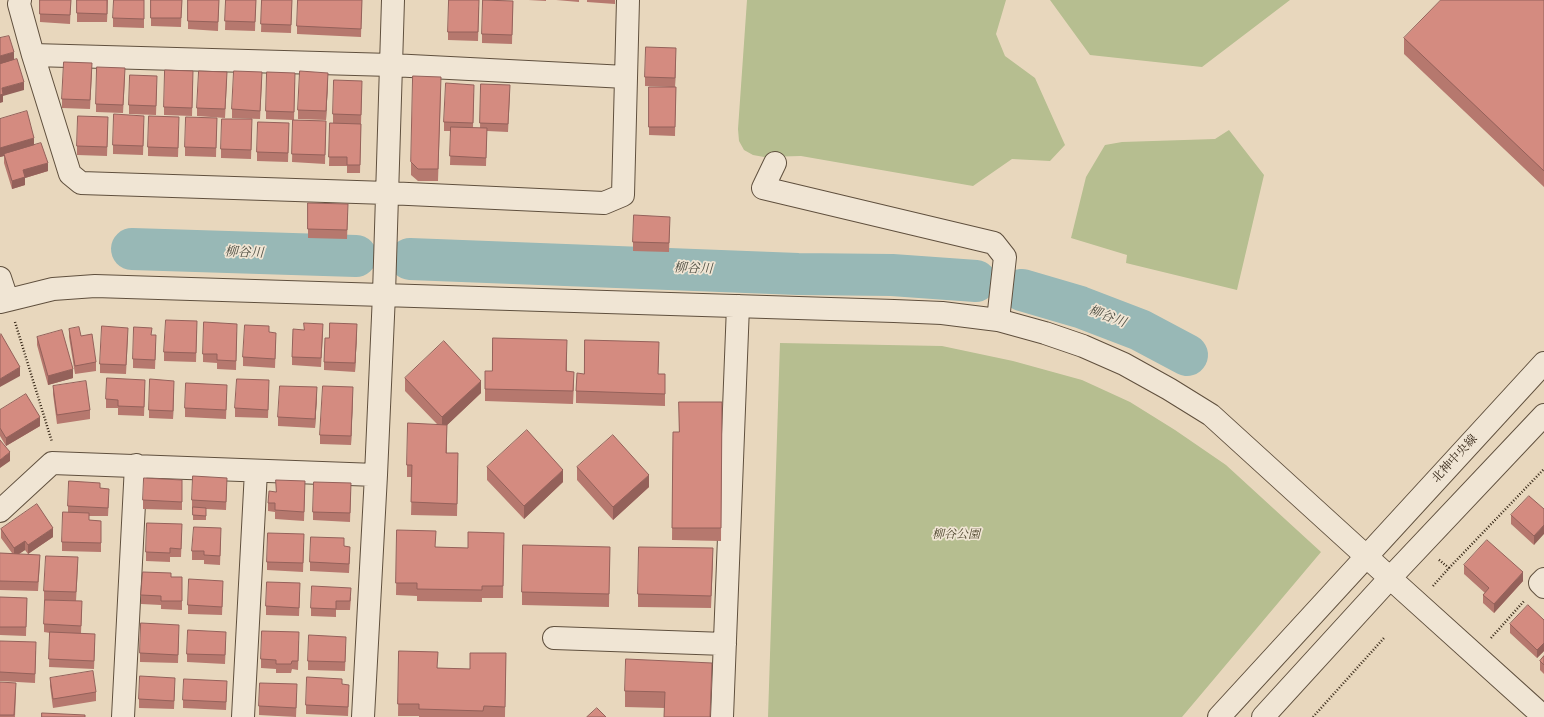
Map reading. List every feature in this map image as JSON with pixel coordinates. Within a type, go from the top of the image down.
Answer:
[{"type":"street","points":[[20,0],[19,4],[33,55],[70,174],[81,183],[387,193],[604,203],[623,195],[628,0]]},
{"type":"street","points":[[363,717],[384,294],[393,0]]},
{"type":"street","points":[[33,55],[391,65],[626,77]]},
{"type":"street","points":[[776,163],[763,188],[994,243],[1005,257],[998,320]]},
{"type":"street","points":[[0,278],[4,300],[53,289],[95,286],[384,294],[942,313],[998,320],[1083,346],[1124,364],[1211,415],[1544,716]]},
{"type":"street","points":[[722,717],[738,306]]},
{"type":"street","name":"北神中央線","points":[[1219,717],[1544,362]]},
{"type":"street","points":[[1263,717],[1390,578],[1544,415]]},
{"type":"street","points":[[0,512],[52,463],[376,475]]},
{"type":"street","points":[[123,717],[136,465]]},
{"type":"street","points":[[243,717],[256,471]]},
{"type":"street","points":[[554,638],[725,644]]},
{"type":"path","points":[[4,300],[59,463]]},
{"type":"path","points":[[1430,590],[1449,568],[1544,469]]},
{"type":"path","points":[[1435,556],[1449,568]]},
{"type":"path","points":[[1486,643],[1543,583]]},
{"type":"path","points":[[1313,717],[1384,638]]},
{"type":"green space","points":[[747,0],[1006,0],[996,34],[1005,56],[1035,78],[1065,145],[1050,161],[1012,159],[973,186],[801,156],[764,157],[753,155],[744,150],[739,141],[738,129]]},
{"type":"green space","points":[[1050,0],[1290,0],[1202,67],[1090,55]]},
{"type":"green space","points":[[1229,130],[1264,175],[1237,290],[1126,263],[1127,255],[1071,238],[1086,177],[1105,145],[1122,142],[1215,139]]},
{"type":"green space","name":"柳谷公園","points":[[780,343],[942,346],[1013,361],[1082,380],[1130,402],[1175,430],[1226,465],[1321,552],[1182,717],[768,717]]},
{"type":"building","points":[[40,0],[71,0],[70,15],[40,14]]},
{"type":"building","points":[[77,0],[107,0],[107,14],[77,13]]},
{"type":"building","points":[[114,0],[144,0],[144,19],[113,18]]},
{"type":"building","points":[[151,0],[182,0],[181,18],[151,18]]},
{"type":"building","points":[[188,0],[219,0],[218,22],[188,21]]},
{"type":"building","points":[[226,0],[256,0],[255,22],[225,21]]},
{"type":"building","points":[[262,0],[292,0],[291,25],[261,24]]},
{"type":"building","points":[[298,0],[362,0],[361,29],[297,26]]},
{"type":"building","points":[[449,0],[479,0],[478,32],[448,32]]},
{"type":"building","points":[[483,0],[513,1],[512,35],[482,34]]},
{"type":"building","points":[[1441,0],[1544,0],[1544,171],[1404,38]]},
{"type":"building","points":[[9,36],[14,52],[0,56],[0,38]]},
{"type":"building","points":[[646,47],[676,48],[675,78],[645,77]]},
{"type":"building","points":[[17,59],[24,82],[2,88],[3,94],[0,95],[0,64]]},
{"type":"building","points":[[64,62],[92,63],[90,100],[62,99]]},
{"type":"building","points":[[97,67],[125,68],[123,105],[96,104]]},
{"type":"building","points":[[165,70],[193,71],[192,108],[164,107]]},
{"type":"building","points":[[199,71],[227,72],[225,109],[197,108]]},
{"type":"building","points":[[234,71],[262,72],[260,111],[232,109]]},
{"type":"building","points":[[300,71],[328,73],[326,111],[298,110]]},
{"type":"building","points":[[267,72],[295,73],[294,112],[266,111]]},
{"type":"building","points":[[130,75],[157,76],[156,106],[129,105]]},
{"type":"building","points":[[413,76],[441,77],[438,169],[418,169],[411,162]]},
{"type":"building","points":[[334,80],[362,81],[361,115],[333,114]]},
{"type":"building","points":[[446,83],[474,85],[473,123],[444,122]]},
{"type":"building","points":[[481,84],[510,85],[508,124],[480,123]]},
{"type":"building","points":[[649,87],[676,87],[675,127],[649,127]]},
{"type":"building","points":[[27,111],[34,138],[0,148],[0,119]]},
{"type":"building","points":[[114,114],[144,116],[143,146],[113,145]]},
{"type":"building","points":[[78,116],[108,117],[107,147],[77,146]]},
{"type":"building","points":[[149,116],[179,117],[178,148],[148,147]]},
{"type":"building","points":[[186,117],[217,118],[216,148],[185,147]]},
{"type":"building","points":[[222,119],[252,119],[251,150],[221,149]]},
{"type":"building","points":[[293,120],[326,121],[325,155],[292,154]]},
{"type":"building","points":[[258,122],[289,123],[288,153],[257,152]]},
{"type":"building","points":[[330,123],[361,124],[360,165],[347,165],[347,157],[329,157]]},
{"type":"building","points":[[451,127],[487,128],[486,158],[450,156]]},
{"type":"building","points":[[41,143],[48,163],[23,170],[25,177],[12,181],[4,154]]},
{"type":"building","points":[[308,203],[348,204],[347,230],[308,229]]},
{"type":"building","points":[[634,215],[670,217],[669,243],[633,242]]},
{"type":"building","points":[[166,320],[197,321],[196,353],[164,352]]},
{"type":"building","points":[[204,322],[237,324],[236,361],[217,360],[217,354],[203,354]]},
{"type":"building","points":[[304,323],[323,324],[321,358],[292,357],[293,329],[304,330]]},
{"type":"building","points":[[330,323],[357,324],[355,363],[324,362],[325,338],[329,338]]},
{"type":"building","points":[[245,325],[269,326],[269,332],[276,333],[275,359],[243,357]]},
{"type":"building","points":[[102,326],[128,328],[126,365],[100,364]]},
{"type":"building","points":[[79,327],[81,336],[92,334],[96,362],[75,366],[69,329]]},
{"type":"building","points":[[134,327],[152,328],[151,335],[156,335],[155,360],[133,359]]},
{"type":"building","points":[[62,330],[73,369],[48,376],[37,337]]},
{"type":"building","points":[[1,334],[20,367],[0,379],[0,335]]},
{"type":"building","points":[[493,338],[567,340],[566,371],[574,372],[573,391],[485,389],[485,371],[492,371]]},
{"type":"building","points":[[585,340],[659,342],[658,374],[665,374],[665,394],[576,391],[577,373],[584,374]]},
{"type":"building","points":[[444,341],[481,381],[442,417],[405,378]]},
{"type":"building","points":[[107,378],[145,380],[144,407],[118,406],[118,400],[106,399]]},
{"type":"building","points":[[150,379],[174,381],[173,411],[149,410]]},
{"type":"building","points":[[237,379],[269,380],[268,410],[235,408]]},
{"type":"building","points":[[86,381],[90,410],[57,415],[53,386]]},
{"type":"building","points":[[186,383],[227,385],[226,410],[185,408]]},
{"type":"building","points":[[280,386],[317,387],[315,419],[278,417]]},
{"type":"building","points":[[323,386],[353,387],[351,436],[320,435]]},
{"type":"building","points":[[26,394],[40,417],[6,438],[0,428],[0,410]]},
{"type":"building","points":[[679,402],[722,402],[721,528],[672,528],[673,432],[679,432]]},
{"type":"building","points":[[408,423],[447,425],[446,453],[458,453],[457,504],[411,502],[412,465],[407,465]]},
{"type":"building","points":[[527,430],[563,470],[524,506],[487,467]]},
{"type":"building","points":[[613,435],[649,475],[613,507],[577,467]]},
{"type":"building","points":[[0,440],[10,452],[0,460]]},
{"type":"building","points":[[193,476],[227,478],[226,502],[192,500]]},
{"type":"building","points":[[144,478],[182,480],[182,502],[143,500]]},
{"type":"building","points":[[276,480],[305,481],[304,512],[275,510],[275,503],[268,503],[269,491],[276,492]]},
{"type":"building","points":[[69,481],[100,483],[100,488],[109,489],[108,508],[68,506]]},
{"type":"building","points":[[314,482],[351,483],[350,513],[313,512]]},
{"type":"building","points":[[1529,496],[1544,509],[1544,525],[1534,536],[1511,515]]},
{"type":"building","points":[[37,504],[53,528],[28,545],[25,541],[14,548],[1,529]]},
{"type":"building","points":[[193,507],[206,508],[206,516],[193,515]]},
{"type":"building","points":[[63,512],[89,513],[89,520],[101,521],[101,543],[62,542]]},
{"type":"building","points":[[147,523],[182,524],[181,549],[170,548],[170,553],[146,552]]},
{"type":"building","points":[[194,527],[221,528],[220,556],[204,555],[204,551],[192,551]]},
{"type":"building","points":[[397,530],[436,531],[435,547],[468,548],[468,532],[504,533],[503,586],[482,586],[482,590],[417,589],[417,583],[396,583]]},
{"type":"building","points":[[268,533],[304,534],[303,563],[267,562]]},
{"type":"building","points":[[311,537],[344,538],[344,546],[350,547],[349,564],[310,562]]},
{"type":"building","points":[[1487,540],[1523,572],[1494,604],[1483,595],[1489,588],[1464,565]]},
{"type":"building","points":[[523,545],[610,547],[609,594],[522,592]]},
{"type":"building","points":[[639,547],[713,548],[711,596],[638,594]]},
{"type":"building","points":[[0,553],[40,555],[38,582],[0,581]]},
{"type":"building","points":[[46,556],[78,557],[76,592],[44,591]]},
{"type":"building","points":[[143,572],[171,573],[171,577],[182,577],[182,601],[161,601],[161,596],[141,595]]},
{"type":"building","points":[[189,579],[223,581],[222,607],[188,605]]},
{"type":"building","points":[[267,582],[300,583],[299,608],[266,606]]},
{"type":"building","points":[[312,586],[351,588],[350,601],[336,601],[336,609],[311,608]]},
{"type":"building","points":[[0,597],[27,598],[26,627],[0,627]]},
{"type":"building","points":[[45,600],[82,601],[81,626],[44,624]]},
{"type":"building","points":[[1528,605],[1544,620],[1544,643],[1537,650],[1510,624]]},
{"type":"building","points":[[141,623],[179,625],[178,655],[140,653]]},
{"type":"building","points":[[188,630],[226,632],[225,655],[187,654]]},
{"type":"building","points":[[262,631],[299,632],[298,661],[292,661],[291,664],[276,664],[276,660],[261,659]]},
{"type":"building","points":[[50,632],[95,634],[94,661],[49,659]]},
{"type":"building","points":[[309,635],[346,637],[345,662],[308,661]]},
{"type":"building","points":[[0,641],[36,642],[35,674],[0,672]]},
{"type":"building","points":[[399,651],[438,652],[437,668],[470,669],[470,653],[506,653],[505,707],[484,706],[483,711],[419,709],[419,704],[398,704]]},
{"type":"building","points":[[1544,656],[1544,665],[1540,661]]},
{"type":"building","points":[[626,659],[712,663],[710,717],[664,717],[665,692],[625,691]]},
{"type":"building","points":[[93,671],[96,692],[53,699],[50,678]]},
{"type":"building","points":[[140,676],[175,678],[174,701],[139,699]]},
{"type":"building","points":[[307,677],[342,679],[342,684],[349,685],[348,707],[306,705]]},
{"type":"building","points":[[184,679],[227,681],[226,702],[183,700]]},
{"type":"building","points":[[0,682],[16,683],[14,715],[0,715]]},
{"type":"building","points":[[260,683],[297,684],[296,708],[259,706]]},
{"type":"building","points":[[597,708],[606,717],[587,717]]},
{"type":"building","points":[[42,713],[85,715],[85,717],[42,717]]},
{"type":"waterway","name":"柳谷川","points":[[132,249],[356,256]]},
{"type":"waterway","name":"柳谷川","points":[[410,259],[798,274],[892,275],[976,281]]},
{"type":"waterway","name":"柳谷川","points":[[1022,290],[1080,307],[1140,330],[1187,355]]}]
